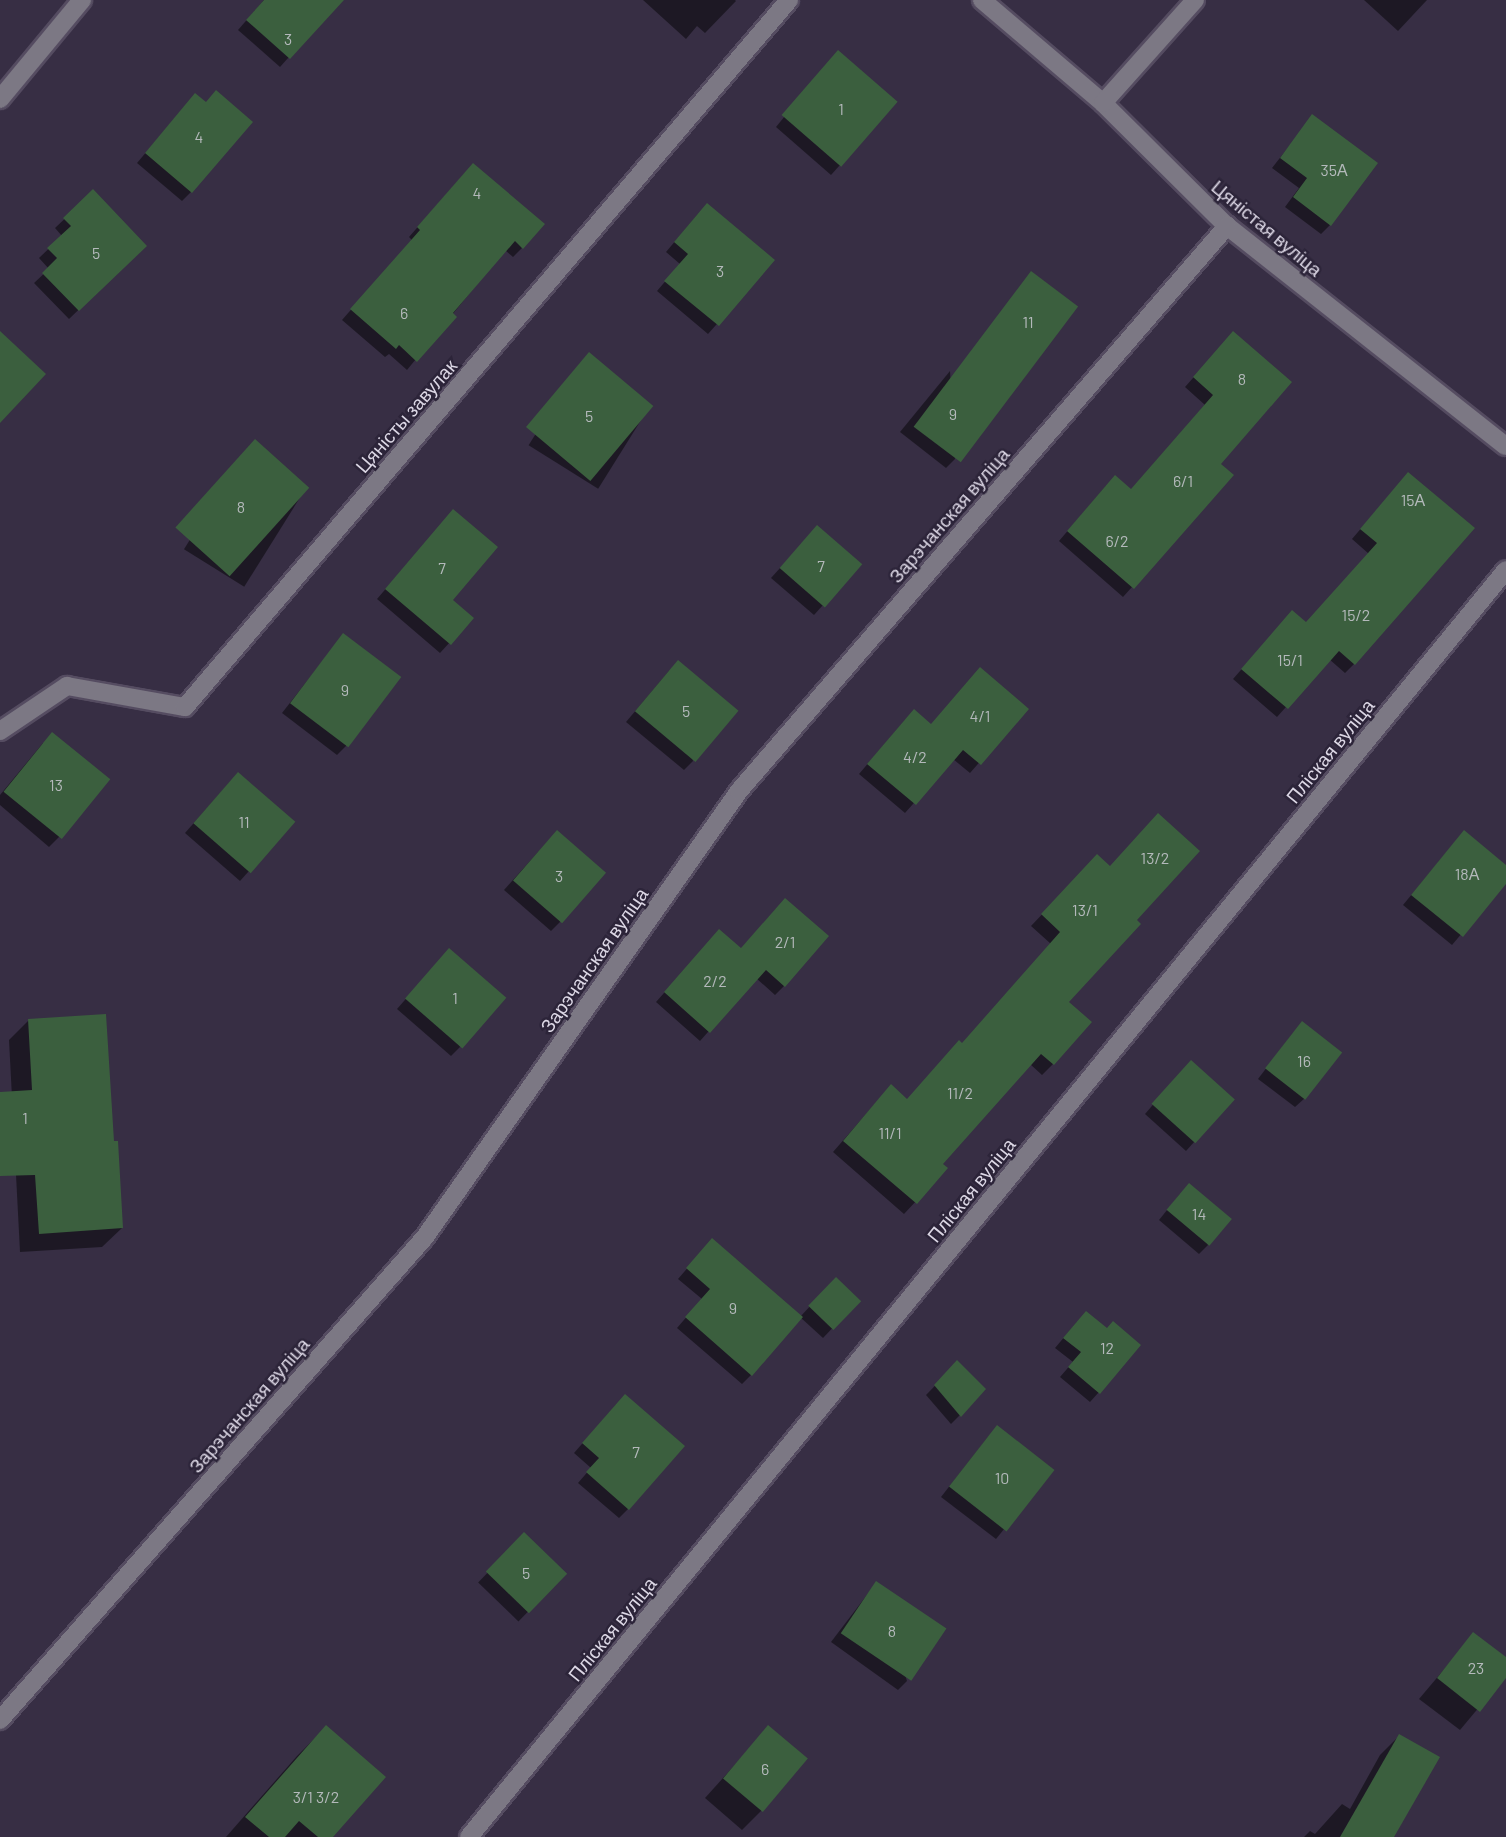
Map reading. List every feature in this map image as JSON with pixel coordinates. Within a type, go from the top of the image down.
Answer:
[{"type":"street","points":[[0,99],[82,0]]},
{"type":"street","name":"Цяністы завулак","points":[[0,731],[67,685],[184,707],[789,0]]},
{"type":"street","name":"Цяністая вуліца","points":[[982,0],[1103,103],[1227,226],[1506,446]]},
{"type":"street","points":[[1103,103],[1195,0]]},
{"type":"street","name":"Зарэчанская вуліца","points":[[0,1720],[425,1237],[739,791],[1227,226]]},
{"type":"street","name":"Пліская вуліца","points":[[469,1837],[1506,570]]},
{"type":"building","points":[[264,0],[344,0],[290,59],[246,20]]},
{"type":"building","points":[[838,50],[898,102],[841,167],[782,115]]},
{"type":"building","points":[[216,90],[253,122],[192,193],[145,153],[195,93],[206,102]]},
{"type":"building","points":[[1312,114],[1378,163],[1331,226],[1293,197],[1307,178],[1280,158]]},
{"type":"building","points":[[473,163],[545,224],[523,249],[515,241],[453,313],[457,317],[417,362],[399,345],[396,349],[350,309],[420,230],[417,227]]},
{"type":"building","points":[[93,189],[147,246],[79,311],[42,273],[57,258],[47,248],[71,226],[63,218]]},
{"type":"building","points":[[707,203],[775,260],[719,326],[664,281],[688,254],[674,242]]},
{"type":"building","points":[[1031,271],[1078,307],[961,462],[914,427]]},
{"type":"building","points":[[0,331],[46,374],[0,423]]},
{"type":"building","points":[[1233,331],[1292,382],[1221,464],[1234,475],[1134,589],[1067,531],[1115,475],[1131,489],[1213,395],[1193,377]]},
{"type":"building","points":[[589,352],[653,406],[590,481],[526,427]]},
{"type":"building","points":[[255,439],[309,488],[230,576],[175,527]]},
{"type":"building","points":[[1408,472],[1475,528],[1355,665],[1339,651],[1288,709],[1241,669],[1292,610],[1306,622],[1377,543],[1360,529]]},
{"type":"building","points":[[453,509],[498,547],[453,600],[474,618],[451,645],[385,589]]},
{"type":"building","points":[[817,525],[862,564],[825,607],[780,568]]},
{"type":"building","points":[[343,633],[401,677],[348,747],[290,703]]},
{"type":"building","points":[[678,660],[739,711],[695,762],[635,711]]},
{"type":"building","points":[[980,667],[1029,709],[981,765],[963,750],[916,805],[867,764],[914,709],[931,724]]},
{"type":"building","points":[[52,732],[110,779],[62,839],[4,792]]},
{"type":"building","points":[[238,772],[295,822],[251,873],[193,823]]},
{"type":"building","points":[[1158,813],[1200,851],[1137,920],[1141,924],[1069,1002],[1092,1022],[1054,1065],[1041,1054],[943,1164],[948,1168],[917,1204],[843,1141],[891,1084],[907,1099],[959,1040],[962,1043],[1060,932],[1041,914],[1097,854],[1110,866]]},
{"type":"building","points":[[557,830],[606,873],[562,923],[513,881]]},
{"type":"building","points":[[1464,830],[1506,865],[1506,884],[1463,937],[1411,895]]},
{"type":"building","points":[[785,898],[829,936],[785,987],[766,970],[710,1033],[664,992],[719,929],[741,948]]},
{"type":"building","points":[[449,948],[506,998],[462,1048],[405,999]]},
{"type":"building","points":[[106,1014],[123,1228],[39,1234],[35,1175],[0,1176],[0,1092],[32,1090],[28,1019]]},
{"type":"building","points":[[1302,1021],[1342,1052],[1305,1100],[1265,1068]]},
{"type":"building","points":[[1191,1060],[1235,1099],[1195,1143],[1152,1104]]},
{"type":"building","points":[[1189,1183],[1232,1219],[1209,1246],[1167,1210]]},
{"type":"building","points":[[712,1238],[803,1317],[752,1376],[685,1317],[710,1289],[686,1268]]},
{"type":"building","points":[[836,1277],[861,1301],[833,1330],[808,1306]]},
{"type":"building","points":[[1086,1311],[1107,1328],[1113,1321],[1141,1345],[1100,1394],[1068,1367],[1081,1352],[1063,1338]]},
{"type":"building","points":[[957,1360],[986,1389],[961,1417],[934,1385]]},
{"type":"building","points":[[625,1394],[685,1446],[629,1510],[586,1472],[599,1458],[582,1443]]},
{"type":"building","points":[[997,1425],[1055,1470],[1007,1531],[949,1486]]},
{"type":"building","points":[[524,1532],[567,1574],[529,1613],[486,1572]]},
{"type":"building","points":[[876,1581],[946,1629],[911,1681],[841,1633]]},
{"type":"building","points":[[1473,1632],[1506,1657],[1506,1678],[1480,1712],[1437,1678]]},
{"type":"building","points":[[326,1725],[386,1777],[333,1837],[318,1837],[299,1821],[285,1837],[269,1837],[245,1817]]},
{"type":"building","points":[[768,1725],[808,1758],[763,1812],[723,1779]]},
{"type":"building","points":[[1399,1734],[1440,1757],[1394,1837],[1340,1837]]}]
